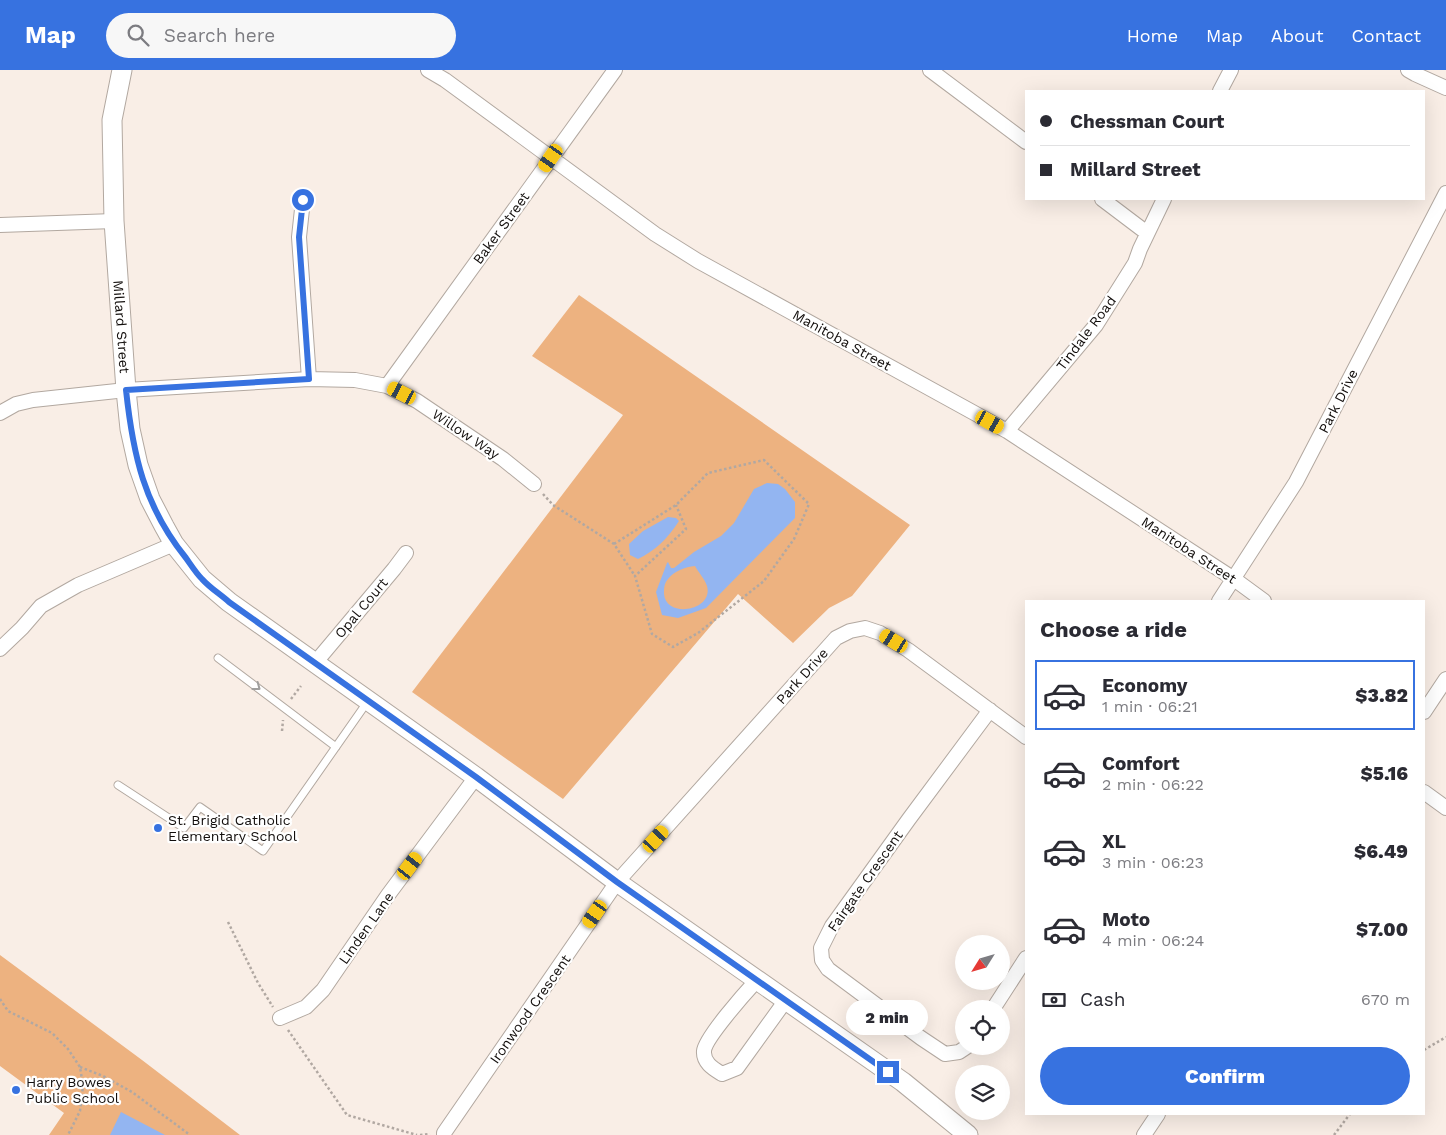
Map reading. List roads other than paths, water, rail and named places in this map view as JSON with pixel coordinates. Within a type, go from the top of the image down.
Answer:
[{"type":"street","name":"Millard Street","points":[[122,70],[112,120],[114,221],[130,429],[138,465],[150,499],[174,544],[202,579],[236,606],[476,777],[617,882],[903,1082],[968,1135]]},
{"type":"street","name":"Manitoba Street","points":[[428,70],[445,80],[655,234],[698,261],[1007,431],[1234,579],[1263,600]]},
{"type":"street","name":"Baker Street","points":[[387,386],[615,70]]},
{"type":"street","points":[[930,70],[1025,141]]},
{"type":"street","points":[[1221,90],[1231,70]]},
{"type":"street","points":[[1408,70],[1446,88]]},
{"type":"street","name":"Park Drive","points":[[1220,600],[1296,482],[1446,193]]},
{"type":"street","points":[[303,200],[299,237],[309,379]]},
{"type":"street","points":[[1103,200],[1147,233]]},
{"type":"street","name":"Tindale Road","points":[[1007,431],[1096,325],[1135,263],[1164,200]]},
{"type":"street","points":[[0,225],[114,221]]},
{"type":"street","name":"Willow Way","points":[[0,413],[16,404],[33,400],[126,390],[309,379],[355,380],[387,386],[417,401],[503,459],[534,484]]},
{"type":"street","points":[[0,649],[41,606],[78,585],[174,544]]},
{"type":"street","name":"Opal Court","points":[[315,663],[406,553]]},
{"type":"street","name":"Park Drive","points":[[617,882],[836,638],[850,631],[866,628],[880,633],[908,650],[1025,736]]},
{"type":"street","points":[[1425,710],[1446,678]]},
{"type":"street","name":"Fairgate Crescent","points":[[955,1053],[945,1054],[920,1038],[828,969],[822,960],[821,948],[832,926],[990,710]]},
{"type":"street","name":"Linden Lane","points":[[280,1018],[306,1007],[322,990],[388,895],[476,777]]},
{"type":"street","points":[[1425,793],[1446,808]]},
{"type":"street","name":"Ironwood Crescent","points":[[444,1135],[617,882]]},
{"type":"street","points":[[999,1000],[1025,960]]},
{"type":"street","points":[[757,980],[708,1040],[704,1052],[708,1065],[722,1074],[737,1068],[786,1000]]},
{"type":"street","points":[[1144,1135],[1157,1115]]},
{"type":"lane","points":[[218,658],[336,747]]},
{"type":"lane","points":[[118,784],[184,828],[200,806],[263,851],[368,701]]},
{"type":"water","points":[[767,483],[778,484],[785,489],[795,502],[795,518],[706,608],[678,618],[662,615],[656,592],[667,563],[671,568],[674,568],[694,552],[721,536],[734,523],[754,489]],"holes":[[[695,566],[707,586],[707,595],[704,601],[689,609],[673,607],[667,602],[664,586],[673,574],[687,567]]]},
{"type":"water","points":[[668,517],[676,518],[679,521],[661,543],[638,559],[630,555],[629,544],[643,531]]},
{"type":"water","points":[[121,1112],[165,1135],[110,1135]]},
{"type":"place","name":"St. Brigid Catholic Elementary School","points":[[158,828]]},
{"type":"place","name":"Harry Bowes Public School","points":[[16,1090]]}]
